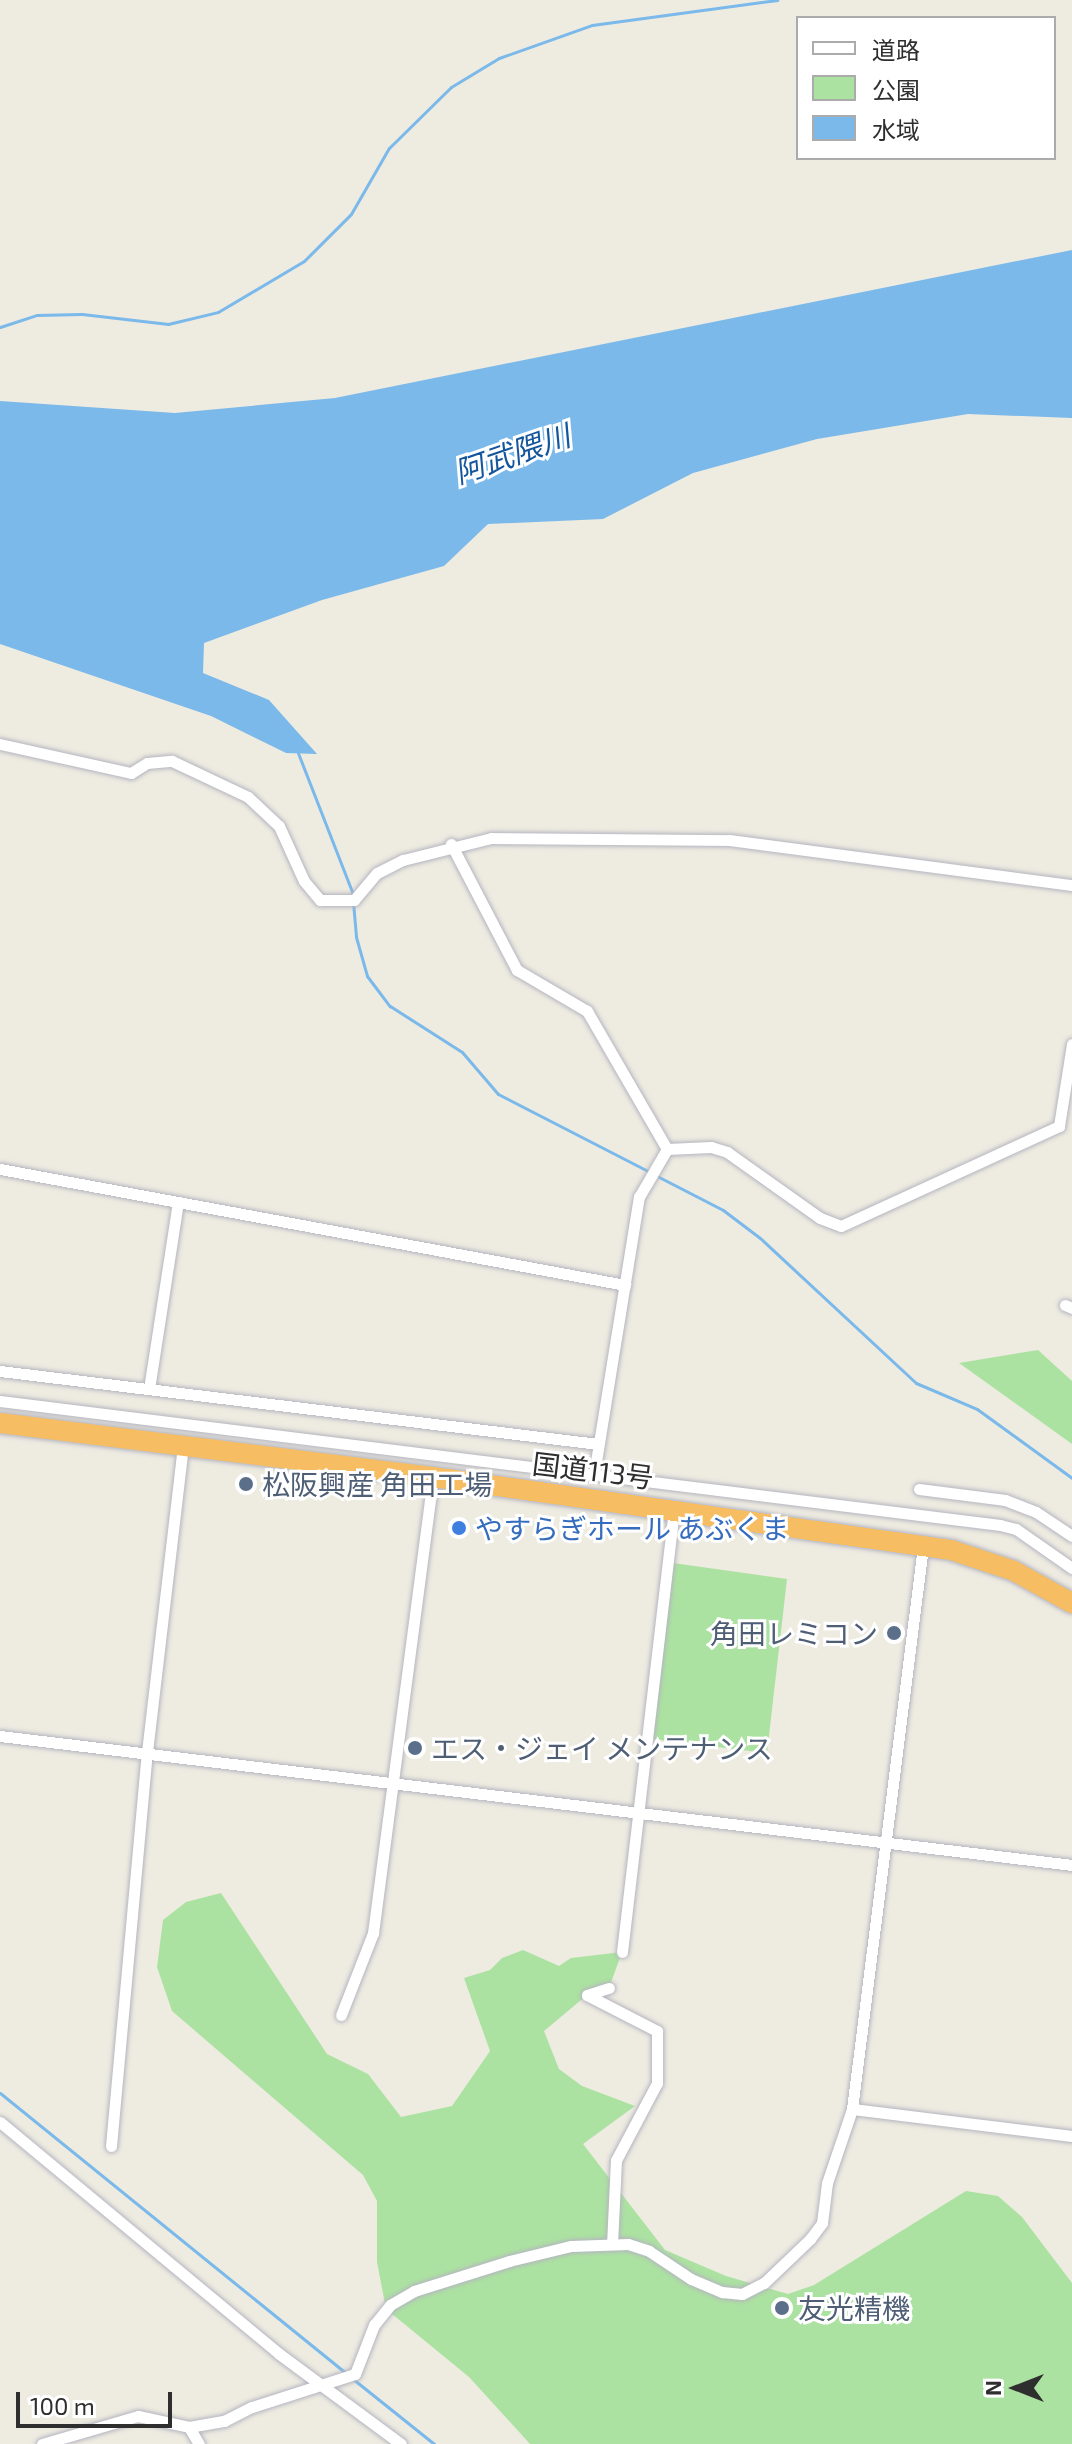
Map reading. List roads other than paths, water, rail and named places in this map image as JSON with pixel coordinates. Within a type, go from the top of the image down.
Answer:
[{"type":"highway","name":"国道113号","points":[[0,1423],[674,1509],[923,1546],[988,1560],[1047,1585],[1072,1603]]},
{"type":"street","points":[[0,744],[131,773],[147,763],[172,761],[248,797],[279,826],[304,881],[320,900],[354,900],[377,873],[451,844],[491,838],[729,840],[1072,885]]},
{"type":"street","points":[[451,844],[517,970],[587,1011],[667,1149]]},
{"type":"street","points":[[667,1149],[711,1147],[727,1152],[820,1218],[841,1226],[1059,1126],[1072,1044]]},
{"type":"street","points":[[594,1474],[639,1197],[667,1149]]},
{"type":"street","points":[[0,1169],[625,1285]]},
{"type":"street","points":[[149,1389],[178,1202]]},
{"type":"street","points":[[0,1371],[598,1444]]},
{"type":"street","points":[[0,1401],[1000,1525],[1016,1529],[1072,1568]]},
{"type":"street","points":[[111,2146],[147,1752],[183,1446]]},
{"type":"street","points":[[341,2015],[373,1933],[433,1477]]},
{"type":"street","points":[[919,1489],[1005,1500],[1036,1512],[1072,1536]]},
{"type":"street","points":[[622,1952],[674,1509]]},
{"type":"street","points":[[42,2444],[138,2416],[189,2427],[224,2421],[317,2384],[355,2374],[374,2325],[390,2305],[414,2291],[571,2246],[612,2244],[649,2251],[722,2292],[742,2294],[764,2283],[822,2223],[827,2183],[852,2109],[923,1546]]},
{"type":"street","points":[[0,1736],[639,1810],[1072,1865]]},
{"type":"street","points":[[609,1988],[587,1995],[657,2031],[658,2070],[648,2103],[620,2145],[612,2244]]},
{"type":"street","points":[[852,2109],[1072,2136]]},
{"type":"street","points":[[0,2122],[317,2384],[401,2444]]},
{"type":"street","points":[[189,2427],[199,2444]]},
{"type":"water","name":"阿武隈川","points":[[1072,250],[1072,418],[968,414],[817,439],[693,473],[603,519],[488,524],[444,566],[322,600],[204,643],[203,673],[269,700],[317,754],[286,753],[211,716],[0,644],[0,401],[175,413],[335,398]]},
{"type":"waterway","points":[[0,327],[37,315],[82,314],[168,324],[218,312],[304,261],[351,214],[389,148],[451,87],[499,58],[592,25],[777,0]]},
{"type":"waterway","points":[[298,753],[353,894]]},
{"type":"waterway","points":[[353,902],[356,937],[367,976],[390,1006],[462,1052],[498,1094],[648,1171]]},
{"type":"waterway","points":[[655,1175],[723,1210],[760,1238],[916,1383],[977,1409],[1072,1478]]},
{"type":"waterway","points":[[0,2093],[344,2372]]},
{"type":"waterway","points":[[353,2379],[434,2444]]},
{"type":"place","name":"松阪興産 角田工場","points":[[246,1484]]},
{"type":"place","name":"やすらぎホール あぶくま","points":[[459,1528]]},
{"type":"place","name":"角田レミコン","points":[[894,1633]]},
{"type":"place","name":"エス・ジェイ メンテナンス","points":[[415,1748]]},
{"type":"place","name":"友光精機","points":[[782,2308]]}]
